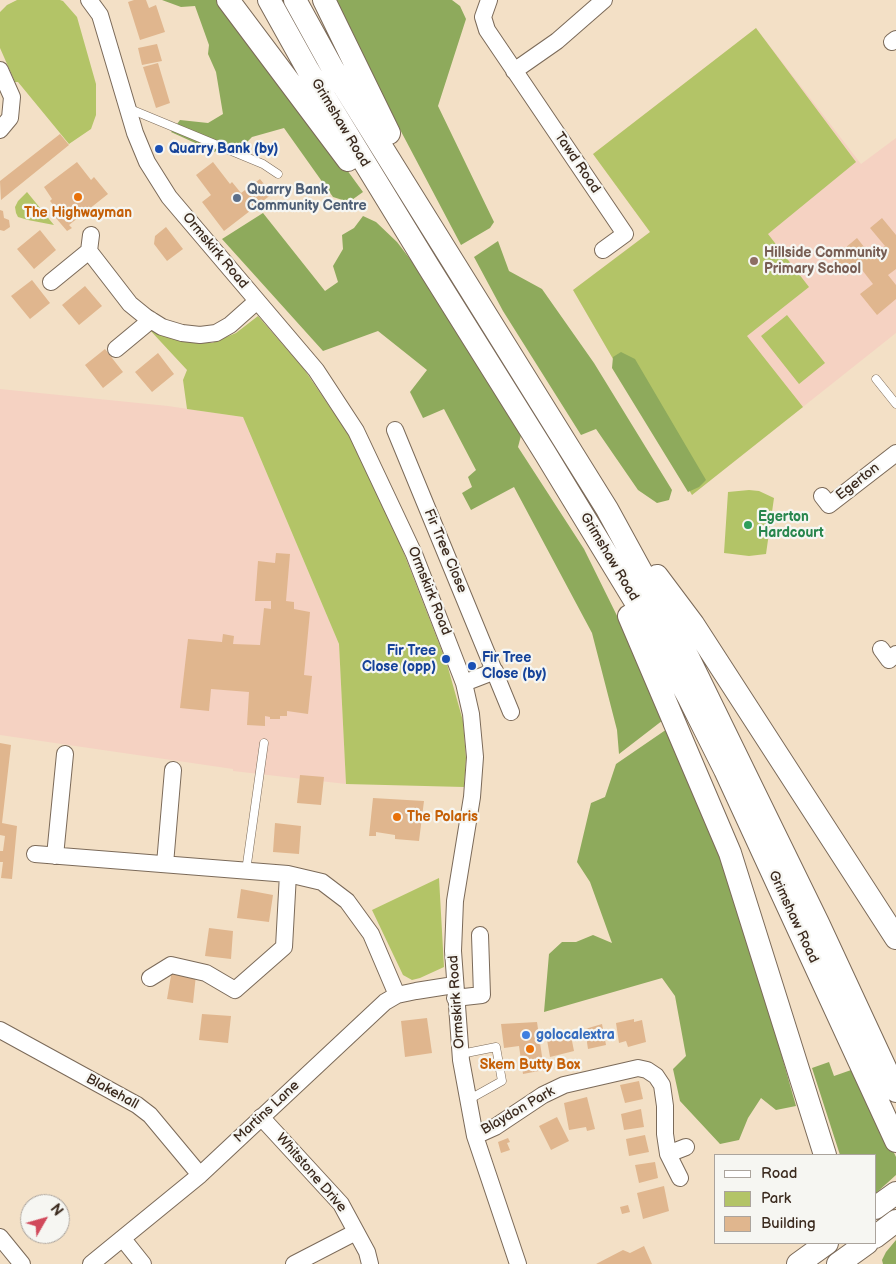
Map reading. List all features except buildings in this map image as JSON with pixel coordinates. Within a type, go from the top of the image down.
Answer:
[{"type":"main road","points":[[228,0],[428,266]]},
{"type":"main road","name":"Grimshaw Road","points":[[270,0],[308,70],[643,614],[709,738],[896,1141]]},
{"type":"main road","name":"Grimshaw Road","points":[[295,0],[334,69],[607,509],[689,658],[818,923],[896,1091]]},
{"type":"main road","points":[[324,0],[448,253]]},
{"type":"main road","points":[[607,509],[693,624],[896,938]]},
{"type":"main road","points":[[586,519],[668,705],[730,854],[825,1154]]},
{"type":"main road","points":[[876,1207],[896,1193]]},
{"type":"main road","points":[[784,1264],[806,1244]]},
{"type":"main road","points":[[798,1264],[826,1244]]},
{"type":"main road","points":[[838,1264],[866,1244]]},
{"type":"street","name":"Ormskirk Road","points":[[89,0],[100,15],[128,108],[147,162],[169,197],[316,370],[356,432],[414,554],[464,682],[471,714],[474,757],[472,797],[455,901],[453,951],[455,992],[461,1054],[475,1136],[518,1264]]},
{"type":"street","name":"Tawd Road","points":[[489,0],[483,17],[485,26],[625,234],[603,250]]},
{"type":"street","points":[[514,71],[557,41],[604,0]]},
{"type":"street","points":[[0,70],[12,97],[10,118],[0,130]]},
{"type":"street","points":[[51,282],[89,251],[91,235]]},
{"type":"street","points":[[89,251],[130,304],[162,327],[182,333],[200,335],[216,333],[230,325],[257,301]]},
{"type":"street","points":[[116,349],[151,320]]},
{"type":"street","name":"Fir Tree Close","points":[[395,430],[511,712]]},
{"type":"street","name":"Egerton","points":[[822,496],[829,505],[896,453]]},
{"type":"street","points":[[464,682],[495,671]]},
{"type":"street","points":[[55,856],[65,754]]},
{"type":"street","points":[[165,864],[174,770]]},
{"type":"street","points":[[35,854],[288,874],[322,882],[347,901],[371,934],[397,995]]},
{"type":"street","points":[[150,978],[171,965],[206,973],[235,990],[284,947],[288,874]]},
{"type":"street","name":"Martins Lane","points":[[91,1264],[200,1175],[385,1002],[397,995],[455,992],[482,995],[480,935]]},
{"type":"street","name":"Blakehall","points":[[2,1035],[137,1105],[150,1115],[200,1175]]},
{"type":"street","name":"Blaydon Park","points":[[475,1136],[495,1127],[542,1095],[564,1085],[638,1068],[648,1070],[656,1076],[662,1085],[668,1154],[680,1178]]},
{"type":"street","name":"Whitstone Drive","points":[[261,1117],[341,1204],[367,1252],[370,1264]]},
{"type":"street","points":[[668,1154],[686,1147]]},
{"type":"street","points":[[294,1264],[356,1232]]},
{"type":"street","points":[[0,1237],[22,1264]]},
{"type":"street","points":[[123,1238],[142,1264]]},
{"type":"lane","points":[[128,108],[262,164],[278,174]]},
{"type":"lane","points":[[876,379],[896,404]]},
{"type":"lane","points":[[246,871],[264,743]]},
{"type":"lane","points":[[461,1054],[496,1047],[502,1081],[468,1100]]},
{"type":"shaded area","name":"Hillside Community Primary School","points":[[756,28],[861,164],[896,138],[896,333],[692,495],[573,290],[650,232],[593,154]]},
{"type":"shaded area","points":[[0,389],[168,406],[243,417],[339,644],[346,784],[233,771],[233,769],[0,735]]},
{"type":"green space","points":[[17,0],[60,0],[77,17],[96,84],[96,115],[91,129],[69,144],[18,82],[15,82],[0,48],[0,12],[7,5]]},
{"type":"green space","points":[[162,0],[223,0],[363,192],[349,202],[333,197],[284,128],[252,137],[239,150],[222,144],[215,152],[171,132],[180,120],[208,123],[223,114],[216,72],[208,54],[209,45],[195,6],[181,7]]},
{"type":"green space","points":[[334,0],[452,0],[460,6],[466,19],[438,106],[494,222],[490,228],[461,245]]},
{"type":"green space","name":"Hillside Community Primary School","points":[[756,28],[856,162],[768,234],[809,287],[747,336],[803,407],[692,495],[573,290],[650,232],[593,154]]},
{"type":"green space","points":[[27,192],[54,225],[18,217],[15,207]]},
{"type":"green space","points":[[263,213],[325,291],[338,282],[333,266],[343,249],[342,235],[354,228],[363,216],[376,222],[397,242],[433,289],[523,428],[518,447],[584,549],[667,717],[619,754],[617,730],[592,633],[514,487],[471,510],[462,493],[472,487],[468,477],[476,470],[444,409],[423,418],[410,392],[427,370],[378,331],[323,351],[222,239]]},
{"type":"green space","points":[[498,241],[509,271],[542,289],[594,363],[672,490],[669,500],[657,503],[638,490],[596,429],[581,435],[503,311],[474,257]]},
{"type":"green space","points":[[787,315],[825,363],[799,384],[761,336]]},
{"type":"green space","points":[[258,316],[304,369],[357,447],[391,520],[447,664],[463,721],[466,758],[464,787],[346,784],[339,644],[243,417],[187,409],[183,380],[187,370],[148,328],[189,342],[212,343],[236,333]]},
{"type":"green space","points":[[621,352],[635,359],[706,480],[699,487],[688,492],[612,368],[613,357]]},
{"type":"green space","name":"Egerton Hardcourt","points":[[759,491],[774,498],[766,554],[749,556],[724,553],[728,492]]},
{"type":"green space","points":[[670,727],[703,805],[769,1011],[796,1106],[776,1110],[761,1098],[748,1118],[739,1140],[720,1144],[680,1101],[673,1069],[686,1056],[675,996],[662,978],[544,1012],[549,954],[562,942],[576,942],[593,935],[612,943],[590,882],[577,862],[591,803],[605,797],[616,764]]},
{"type":"green space","points":[[439,878],[444,967],[412,980],[403,975],[372,910]]},
{"type":"green space","points":[[829,1062],[834,1076],[854,1069],[896,1157],[896,1175],[876,1193],[876,1154],[840,1154],[812,1068]]},
{"type":"green space","points":[[896,1240],[896,1264],[883,1264],[882,1260],[886,1252]]},
{"type":"place","name":"Quarry Bank (by)","points":[[159,149]]},
{"type":"place","name":"The Highwayman","points":[[78,197]]},
{"type":"place","name":"Quarry Bank Community Centre","points":[[237,198]]},
{"type":"place","name":"Hillside Community Primary School","points":[[754,261]]},
{"type":"place","name":"Egerton Hardcourt","points":[[748,525]]},
{"type":"place","name":"Fir Tree Close (opp)","points":[[446,659]]},
{"type":"place","name":"Fir Tree Close (by)","points":[[472,666]]},
{"type":"place","name":"The Polaris","points":[[397,817]]},
{"type":"place","name":"golocalextra","points":[[526,1035]]},
{"type":"place","name":"Skem Butty Box","points":[[530,1049]]}]
